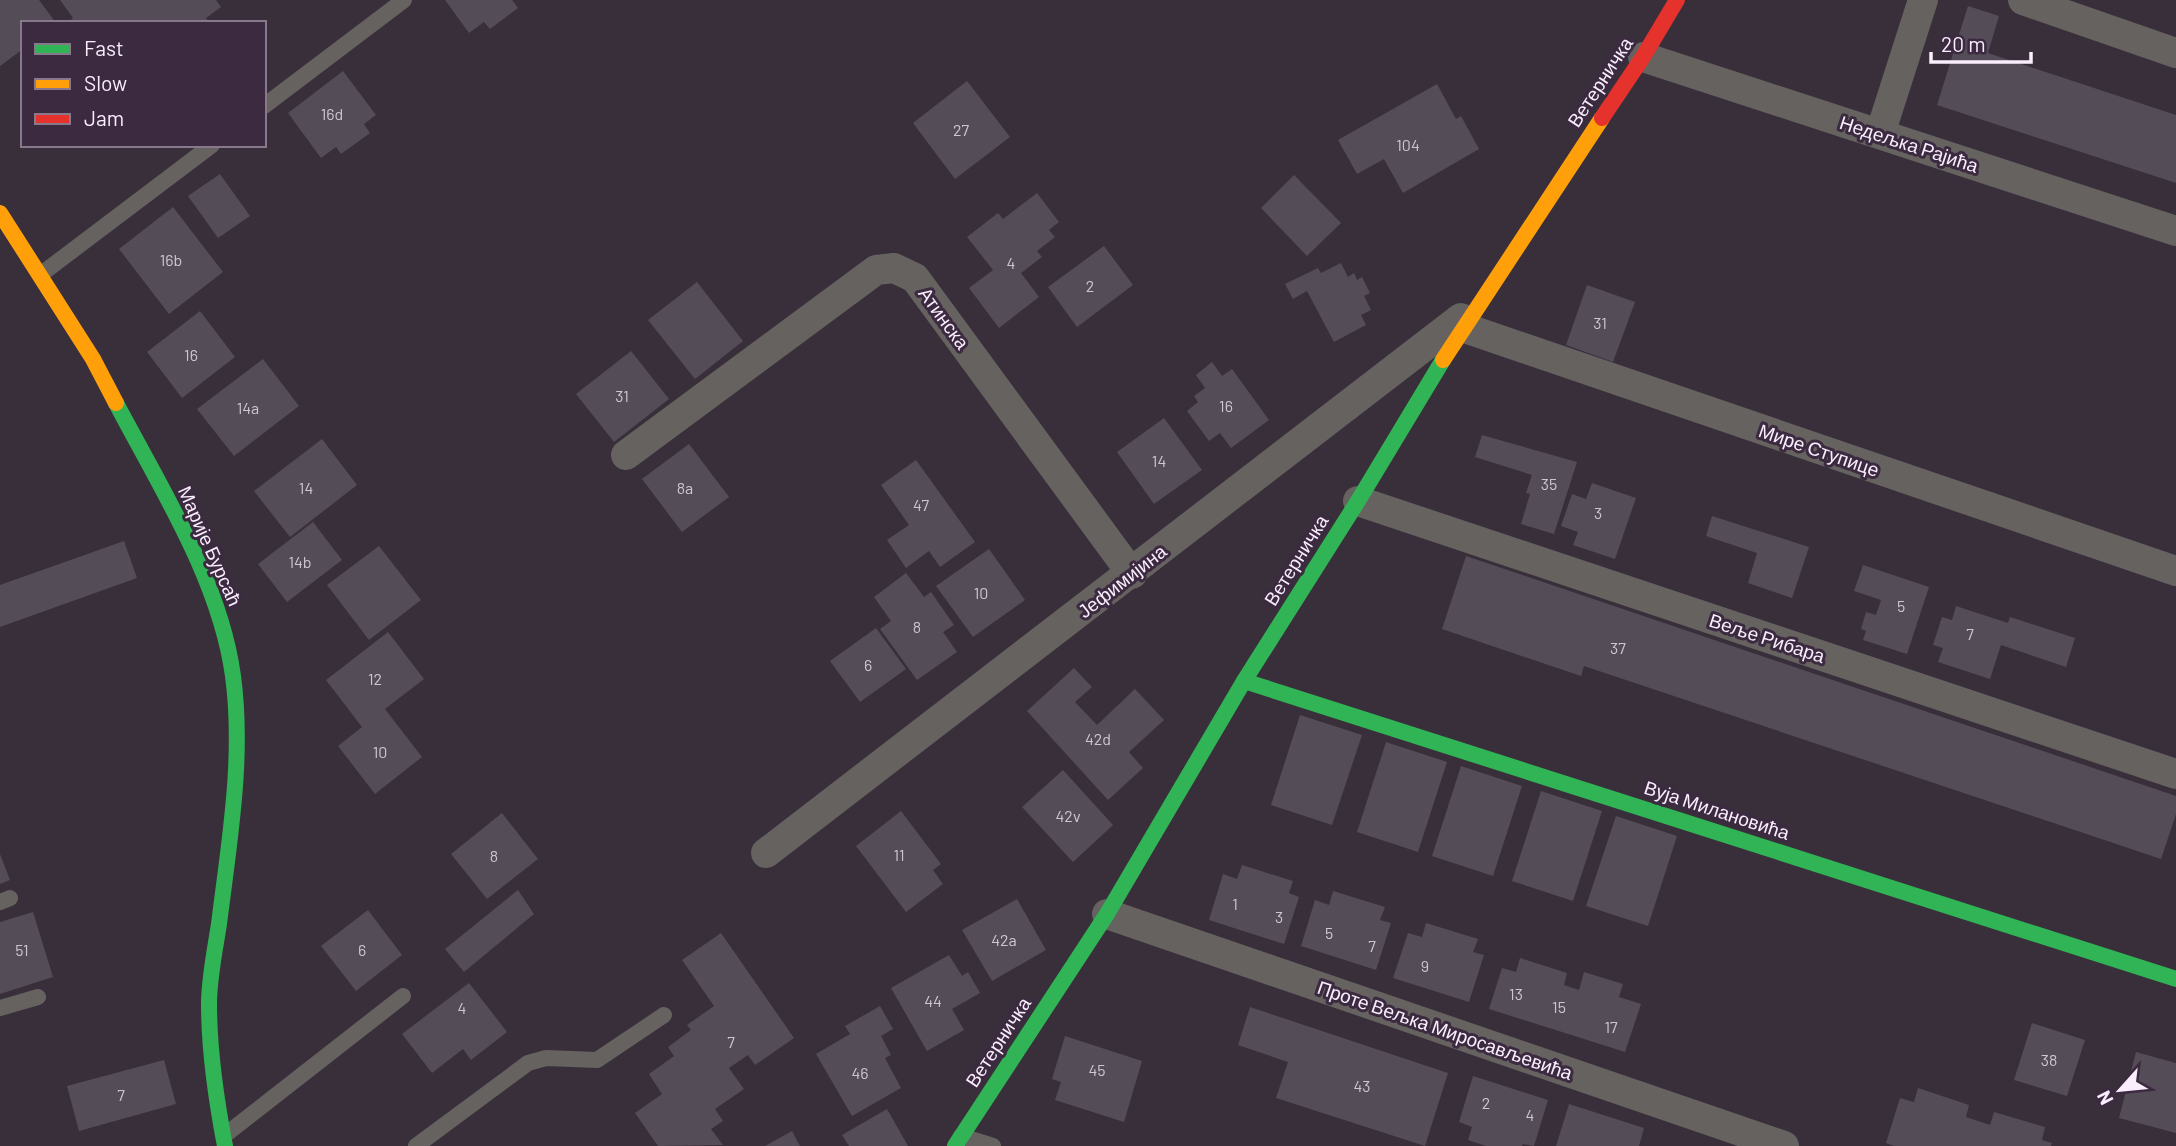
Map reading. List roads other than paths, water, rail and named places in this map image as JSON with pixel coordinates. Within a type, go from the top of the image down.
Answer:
[{"type":"street","name":"Ветерничка","points":[[958,1141],[1107,915],[1244,681],[1358,501],[1469,317],[1643,57],[1677,0]]},
{"type":"street","points":[[1880,134],[1923,0]]},
{"type":"street","points":[[2023,0],[2176,54]]},
{"type":"street","name":"Недељка Рајића","points":[[1643,57],[2176,231]]},
{"type":"street","name":"Марије Бурсаћ","points":[[0,214],[93,359],[192,549],[218,613],[233,675],[237,751],[209,1002],[213,1085],[224,1142]]},
{"type":"street","name":"Атинска","points":[[626,455],[876,270],[894,268],[915,278],[1132,574]]},
{"type":"street","name":"Мире Ступице","points":[[1469,317],[2176,571]]},
{"type":"street","name":"Јефимијина","points":[[766,853],[1469,317]]},
{"type":"street","name":"Веље Рибара","points":[[1358,501],[2176,774]]},
{"type":"street","name":"Вуја Милановића","points":[[1244,681],[2176,979]]},
{"type":"street","name":"Проте Вељка Миросављевића","points":[[1107,915],[1784,1146]]},
{"type":"lane","points":[[266,104],[404,0]]},
{"type":"lane","points":[[40,275],[209,147]]},
{"type":"lane","points":[[224,1142],[403,996]]},
{"type":"lane","points":[[0,1008],[38,997]]},
{"type":"lane","points":[[416,1146],[528,1063],[546,1058],[597,1060],[664,1015]]},
{"type":"lane","points":[[958,1141],[993,1146]]}]
